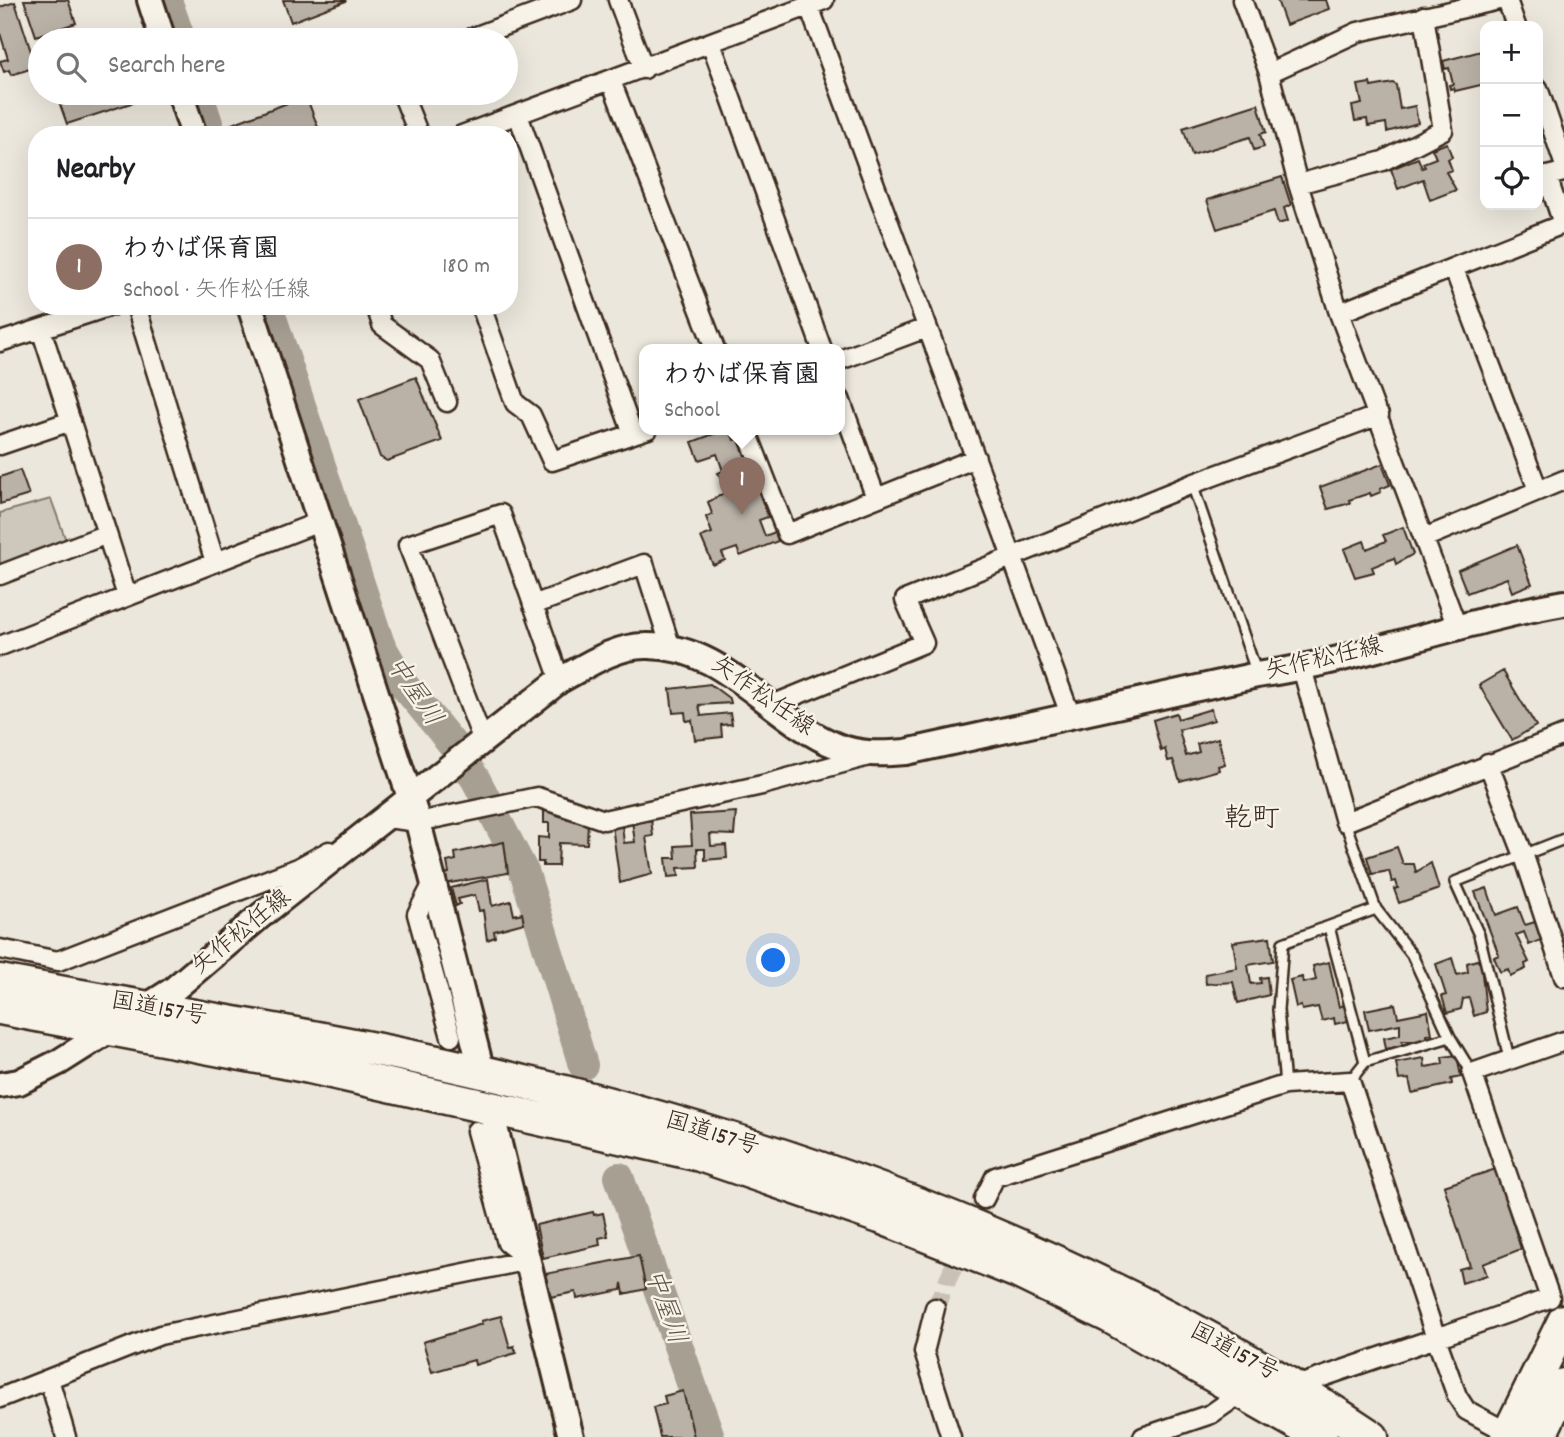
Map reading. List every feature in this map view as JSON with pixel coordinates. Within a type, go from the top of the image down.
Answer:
[{"type":"highway","name":"国道157号","points":[[0,981],[257,1027],[482,1072],[695,1129],[812,1166],[973,1226],[1083,1275],[1296,1386],[1372,1437]]},
{"type":"highway","name":"国道157号","points":[[0,1008],[300,1065],[483,1119],[700,1155],[880,1217],[1029,1277],[1109,1316],[1321,1437]]},
{"type":"highway","points":[[1518,1435],[1564,1321]]},
{"type":"highway","points":[[1518,1435],[1564,1385]]},
{"type":"main road","points":[[150,0],[159,28]]},
{"type":"main road","points":[[184,105],[191,126]]},
{"type":"main road","points":[[253,315],[411,797],[482,1072]]},
{"type":"main road","name":"矢作松任線","points":[[0,1085],[19,1082],[59,1062],[173,990],[259,917],[561,680],[613,653],[644,646],[690,650],[711,660],[808,731],[838,747],[876,755],[1071,717],[1257,675],[1302,668],[1457,627],[1564,603]]},
{"type":"main road","points":[[483,1119],[529,1260],[568,1436]]},
{"type":"street","points":[[498,28],[572,0]]},
{"type":"street","points":[[618,0],[644,69]]},
{"type":"street","points":[[1242,0],[1269,73],[1298,184],[1339,313],[1457,627]]},
{"type":"street","points":[[1269,73],[1358,32],[1499,0]]},
{"type":"street","points":[[1507,0],[1514,21]]},
{"type":"street","points":[[487,126],[816,3],[926,328],[1071,717]]},
{"type":"street","points":[[1298,184],[1383,160],[1443,130],[1424,16]]},
{"type":"street","points":[[711,43],[820,344]]},
{"type":"street","points":[[611,81],[713,344]]},
{"type":"street","points":[[1543,102],[1564,163]]},
{"type":"street","points":[[407,105],[415,126]]},
{"type":"street","points":[[518,115],[639,429]]},
{"type":"street","points":[[1339,313],[1564,225],[1548,176],[1564,172]]},
{"type":"street","points":[[1454,269],[1538,489]]},
{"type":"street","points":[[0,342],[84,315]]},
{"type":"street","points":[[139,315],[215,562]]},
{"type":"street","points":[[379,315],[382,325],[430,360],[447,402]]},
{"type":"street","points":[[484,315],[515,403],[531,415],[551,461],[639,432]]},
{"type":"street","points":[[845,358],[926,328]]},
{"type":"street","points":[[41,329],[127,596]]},
{"type":"street","points":[[845,413],[876,498]]},
{"type":"street","points":[[772,705],[924,643],[905,600],[1192,484],[1379,415]]},
{"type":"street","points":[[0,445],[71,421]]},
{"type":"street","points":[[748,435],[787,534],[976,458]]},
{"type":"street","points":[[1424,538],[1564,480]]},
{"type":"street","points":[[479,744],[408,545],[501,514],[561,680]]},
{"type":"street","points":[[0,646],[319,522]]},
{"type":"street","points":[[0,575],[107,534]]},
{"type":"street","points":[[533,605],[644,564],[671,649]]},
{"type":"street","points":[[1302,668],[1345,822],[1564,735]]},
{"type":"street","points":[[0,949],[58,961],[298,868],[387,818],[418,821],[537,797],[604,820],[762,785],[876,755]]},
{"type":"street","points":[[1488,763],[1523,853],[1564,977]]},
{"type":"street","points":[[433,883],[417,914],[451,1037]]},
{"type":"street","points":[[1296,1386],[1550,1298],[1472,1073],[1564,1041]]},
{"type":"street","points":[[984,1199],[995,1177],[1285,1085],[1350,1081],[1457,1396],[1466,1409],[1518,1435]]},
{"type":"street","points":[[0,1398],[160,1335],[529,1260]]},
{"type":"street","points":[[935,1308],[924,1352],[951,1437]]},
{"type":"street","points":[[49,1379],[66,1437]]},
{"type":"street","points":[[1143,1437],[1211,1414],[1244,1391]]},
{"type":"lane","points":[[1192,484],[1257,675]]},
{"type":"lane","points":[[1345,822],[1376,909],[1412,956],[1450,1037],[1472,1073]]},
{"type":"lane","points":[[1510,1062],[1479,935],[1455,882],[1564,839]]},
{"type":"lane","points":[[1285,1085],[1278,1010],[1283,943],[1376,909]]},
{"type":"lane","points":[[1329,927],[1365,1062]]},
{"type":"lane","points":[[1350,1081],[1365,1062],[1450,1037]]},
{"type":"shaded area","points":[[51,499],[68,546],[0,571],[0,513]]},
{"type":"building","points":[[24,0],[68,0],[76,23],[61,28],[33,28]]},
{"type":"building","points":[[283,0],[346,0],[346,1],[291,22]]},
{"type":"building","points":[[1277,0],[1326,0],[1329,9],[1286,25]]},
{"type":"building","points":[[15,2],[28,42],[28,70],[11,75],[9,70],[4,72],[0,61],[8,59],[0,33],[0,7]]},
{"type":"building","points":[[1480,51],[1480,85],[1455,91],[1454,88],[1450,89],[1449,85],[1453,84],[1449,68],[1445,69],[1443,61]]},
{"type":"building","points":[[1370,83],[1371,87],[1393,83],[1396,85],[1400,109],[1415,106],[1418,123],[1387,132],[1386,123],[1368,126],[1367,119],[1355,121],[1352,106],[1362,104],[1358,85]]},
{"type":"building","points":[[1258,104],[1266,132],[1260,134],[1264,147],[1254,150],[1250,137],[1192,155],[1183,128]]},
{"type":"building","points":[[60,105],[125,105],[67,124]]},
{"type":"building","points":[[282,105],[309,105],[318,126],[226,126]]},
{"type":"building","points":[[1447,143],[1452,157],[1448,159],[1452,170],[1446,172],[1456,190],[1430,200],[1423,179],[1398,189],[1391,169],[1418,158],[1422,168],[1425,167],[1423,163],[1436,158],[1432,149]]},
{"type":"building","points":[[1282,177],[1291,205],[1284,208],[1288,221],[1278,224],[1274,211],[1217,229],[1207,200]]},
{"type":"building","points":[[416,377],[442,441],[387,461],[380,457],[359,399]]},
{"type":"building","points":[[711,435],[732,435],[734,440],[739,439],[768,517],[759,520],[765,536],[775,532],[778,541],[740,556],[737,548],[722,553],[725,560],[713,565],[701,537],[712,533],[706,517],[712,514],[708,502],[728,491],[718,473],[723,471],[717,454],[699,460],[692,442]]},
{"type":"building","points":[[1382,464],[1390,485],[1371,496],[1370,493],[1349,500],[1350,503],[1328,509],[1320,487]]},
{"type":"building","points":[[20,470],[29,495],[0,504],[0,477]]},
{"type":"building","points":[[1403,527],[1413,554],[1396,564],[1394,558],[1372,567],[1374,572],[1355,577],[1344,549],[1364,541],[1367,549],[1386,541],[1383,535]]},
{"type":"building","points":[[1517,545],[1532,584],[1512,592],[1507,578],[1467,593],[1458,570]]},
{"type":"building","points":[[1503,671],[1536,726],[1512,740],[1479,685]]},
{"type":"building","points":[[710,684],[730,699],[731,703],[699,705],[701,716],[730,713],[732,724],[721,725],[722,737],[695,740],[692,720],[686,721],[685,712],[673,713],[670,689]]},
{"type":"building","points":[[1211,709],[1214,720],[1179,730],[1186,756],[1199,752],[1197,744],[1218,738],[1225,764],[1218,766],[1219,770],[1180,781],[1173,760],[1168,761],[1165,749],[1161,751],[1153,720],[1176,713],[1178,719]]},
{"type":"building","points":[[544,811],[563,812],[563,818],[588,821],[587,844],[559,843],[558,866],[543,866],[543,862],[538,862],[538,837],[549,838],[549,823],[544,823]]},
{"type":"building","points":[[736,812],[734,835],[710,834],[711,846],[726,845],[727,858],[705,860],[705,849],[697,849],[698,867],[678,868],[679,876],[668,877],[666,858],[676,858],[675,846],[692,845],[690,815]]},
{"type":"building","points":[[651,819],[653,836],[646,837],[652,874],[620,883],[612,826],[622,825],[624,843],[635,842],[632,821]]},
{"type":"building","points":[[504,842],[508,873],[444,884],[442,875],[449,873],[447,862],[456,860],[455,853]]},
{"type":"building","points":[[1397,847],[1403,864],[1414,864],[1416,872],[1431,863],[1439,889],[1399,903],[1394,889],[1398,888],[1396,881],[1392,882],[1389,871],[1372,874],[1367,857]]},
{"type":"building","points":[[488,879],[492,906],[511,901],[514,915],[522,913],[524,923],[494,931],[495,937],[487,940],[483,910],[479,911],[475,895],[458,899],[460,904],[456,906],[451,888]]},
{"type":"building","points":[[1487,888],[1496,915],[1518,907],[1525,925],[1535,922],[1541,940],[1529,945],[1524,932],[1516,935],[1529,962],[1525,964],[1526,969],[1510,976],[1508,969],[1500,972],[1494,957],[1499,955],[1475,892]]},
{"type":"building","points":[[1270,937],[1273,961],[1248,965],[1251,984],[1261,983],[1260,978],[1267,977],[1269,995],[1238,1003],[1233,982],[1206,984],[1205,974],[1237,968],[1233,942]]},
{"type":"building","points":[[1452,958],[1457,975],[1468,972],[1467,963],[1477,960],[1481,964],[1486,1012],[1474,1016],[1469,998],[1463,999],[1461,1009],[1447,1013],[1442,996],[1446,995],[1436,964]]},
{"type":"building","points":[[1329,962],[1339,1007],[1344,1005],[1348,1021],[1335,1024],[1334,1018],[1322,1021],[1318,1007],[1302,1010],[1301,1006],[1296,1007],[1290,980],[1302,977],[1303,983],[1316,980],[1313,966]]},
{"type":"building","points":[[1395,1004],[1398,1017],[1428,1011],[1432,1034],[1427,1035],[1428,1041],[1402,1041],[1403,1046],[1386,1049],[1384,1038],[1400,1035],[1400,1024],[1369,1030],[1365,1010]]},
{"type":"building","points":[[1457,1055],[1461,1077],[1451,1079],[1452,1084],[1412,1093],[1409,1079],[1399,1080],[1396,1063],[1424,1058],[1425,1067],[1443,1064],[1442,1057]]},
{"type":"building","points":[[1496,1169],[1521,1249],[1483,1264],[1487,1275],[1462,1283],[1459,1269],[1470,1266],[1444,1186]]},
{"type":"building","points":[[593,1212],[594,1215],[603,1213],[608,1236],[599,1238],[600,1245],[543,1258],[536,1225]]},
{"type":"building","points":[[639,1256],[646,1289],[624,1294],[622,1283],[621,1290],[577,1299],[576,1292],[550,1297],[545,1274]]},
{"type":"building","points":[[639,1256],[646,1289],[624,1294],[622,1283],[621,1290],[577,1299],[576,1292],[550,1297],[545,1274]]},
{"type":"building","points":[[501,1316],[510,1348],[514,1346],[516,1353],[475,1365],[474,1360],[432,1372],[423,1342]]},
{"type":"building","points":[[501,1316],[510,1348],[514,1346],[516,1353],[475,1365],[474,1360],[432,1372],[423,1342]]},
{"type":"building","points":[[683,1391],[694,1437],[660,1437],[653,1407],[666,1404],[664,1396]]},
{"type":"building","points":[[683,1391],[694,1437],[660,1437],[653,1407],[666,1404],[664,1396]]},
{"type":"waterway","name":"中屋川","points":[[167,0],[177,28]]},
{"type":"waterway","name":"中屋川","points":[[202,105],[209,126]]},
{"type":"waterway","name":"中屋川","points":[[271,315],[380,644],[403,684],[454,746],[476,780],[525,874],[583,1065]]},
{"type":"waterway","name":"中屋川","points":[[619,1177],[710,1437]]},
{"type":"tunnel","points":[[451,1037],[476,1131]]},
{"type":"tunnel","points":[[935,1308],[984,1199]]},
{"type":"place","name":"わかば保育園","points":[[742,515]]},
{"type":"district","name":"乾町","points":[[1252,821]]}]
